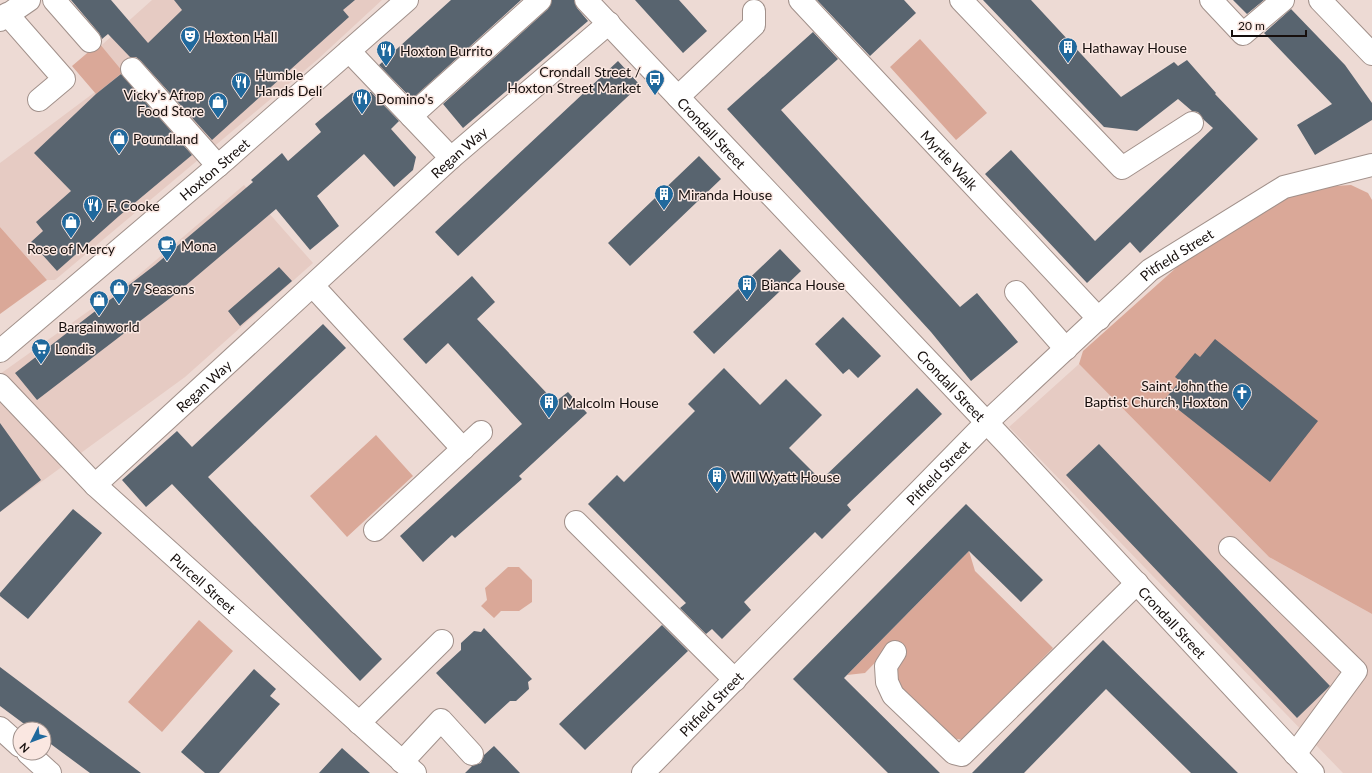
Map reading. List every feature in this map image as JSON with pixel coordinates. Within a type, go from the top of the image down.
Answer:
[{"type":"street","points":[[29,0],[3,17],[64,79],[39,100]]},
{"type":"street","points":[[54,0],[90,41]]},
{"type":"street","name":"Hoxton Street","points":[[0,351],[218,166],[407,0]]},
{"type":"street","points":[[411,116],[540,0]]},
{"type":"street","name":"Crondall Street","points":[[586,0],[986,423],[1312,773]]},
{"type":"street","name":"Myrtle Walk","points":[[800,0],[1098,319]]},
{"type":"street","points":[[961,0],[1122,168],[1192,123]]},
{"type":"street","points":[[1211,0],[1244,34],[1283,0]]},
{"type":"street","points":[[1320,0],[1372,54]]},
{"type":"street","points":[[678,97],[754,25],[754,11]]},
{"type":"street","name":"Regan Way","points":[[95,485],[451,158],[609,24]]},
{"type":"street","points":[[349,52],[451,158]]},
{"type":"street","points":[[132,69],[218,166]]},
{"type":"street","name":"Pitfield Street","points":[[643,773],[986,423],[1150,270],[1284,187],[1372,165]]},
{"type":"street","points":[[313,286],[463,449]]},
{"type":"street","points":[[1016,292],[1066,349]]},
{"type":"street","name":"Purcell Street","points":[[0,385],[95,485],[409,767]]},
{"type":"street","points":[[375,530],[481,432]]},
{"type":"street","points":[[576,522],[735,680]]},
{"type":"street","points":[[1230,548],[1356,671],[1295,754]]},
{"type":"street","points":[[895,652],[886,666],[887,682],[893,695],[954,753],[962,755],[1137,584]]},
{"type":"street","points":[[359,723],[442,641]]},
{"type":"street","points":[[409,767],[441,720],[472,754]]},
{"type":"street","points":[[0,728],[12,739]]},
{"type":"street","points":[[37,761],[50,773]]},
{"type":"shaded area","points":[[152,0],[382,0],[317,60],[55,280],[47,280],[0,227],[0,163],[95,92],[75,69]]},
{"type":"shaded area","points":[[920,39],[987,113],[956,140],[890,67]]},
{"type":"shaded area","points":[[99,43],[123,72],[96,94],[72,66]]},
{"type":"shaded area","points":[[244,185],[313,263],[185,377],[0,512],[0,374],[135,278]]},
{"type":"shaded area","points":[[1351,185],[1368,193],[1372,200],[1372,614],[1269,557],[1079,364],[1083,351],[1196,250],[1283,195],[1335,186]]},
{"type":"shaded area","points":[[0,227],[47,280],[0,314]]},
{"type":"shaded area","points":[[1079,364],[1269,557],[1372,614],[1372,773],[1343,773],[1009,427]]},
{"type":"shaded area","points":[[376,435],[413,476],[347,537],[310,496]]},
{"type":"shaded area","points":[[969,551],[975,571],[1053,648],[963,740],[951,738],[899,692],[893,644],[865,673],[847,675]]},
{"type":"shaded area","points":[[508,567],[519,567],[532,580],[532,602],[519,611],[501,611],[494,618],[481,606],[487,600],[485,588]]},
{"type":"shaded area","points":[[199,620],[233,651],[162,732],[128,702]]},
{"type":"building","points":[[71,0],[111,0],[148,43],[182,10],[174,0],[355,0],[343,10],[349,17],[212,140],[141,61],[136,57],[130,57],[108,34],[102,39],[99,33]]},
{"type":"building","points":[[451,0],[521,0],[412,99],[379,65]]},
{"type":"building","points":[[552,0],[574,0],[577,8],[588,21],[463,128],[443,104],[548,9]]},
{"type":"building","points":[[635,0],[679,0],[707,31],[683,53]]},
{"type":"building","points":[[817,0],[904,0],[916,13],[870,56]]},
{"type":"building","points":[[983,0],[1031,0],[1121,97],[1174,62],[1178,66],[1187,60],[1216,93],[1215,94],[1258,139],[1140,253],[1130,242],[1087,283],[985,174],[1011,150],[1095,241],[1213,128],[1198,112],[1192,111],[1178,99],[1137,131],[1104,127]]},
{"type":"building","points":[[1233,0],[1264,0],[1247,14]]},
{"type":"building","points":[[1291,9],[1345,65],[1372,103],[1372,120],[1315,155],[1297,125],[1332,104],[1264,33]]},
{"type":"building","points":[[813,32],[838,59],[781,110],[960,307],[977,293],[1018,342],[971,381],[931,332],[727,109]]},
{"type":"building","points":[[618,61],[640,85],[458,256],[435,232]]},
{"type":"building","points":[[121,74],[192,155],[119,216],[57,271],[31,242],[43,231],[36,222],[71,191],[34,153],[96,94]]},
{"type":"building","points":[[371,92],[399,121],[391,129],[416,157],[413,170],[394,187],[364,154],[317,196],[339,226],[310,250],[276,209],[178,292],[37,400],[15,373],[155,265],[253,182],[251,180],[282,153],[288,161],[321,132],[315,124],[352,93]]},
{"type":"building","name":"Miranda House","points":[[699,156],[721,179],[630,266],[608,243]]},
{"type":"building","name":"Bianca House","points":[[780,249],[801,271],[714,354],[693,332]]},
{"type":"building","points":[[279,267],[292,281],[240,326],[228,311]]},
{"type":"building","name":"Malcolm House","points":[[472,276],[495,302],[477,319],[555,402],[568,392],[587,413],[519,476],[522,479],[455,538],[452,535],[423,562],[400,536],[522,424],[448,343],[426,364],[403,339]]},
{"type":"building","points":[[843,317],[881,356],[858,378],[849,369],[843,374],[815,344]]},
{"type":"building","points":[[323,324],[346,348],[208,477],[382,659],[360,681],[172,484],[146,507],[122,480],[177,431],[192,447]]},
{"type":"building","name":"Saint John the Baptist Church, Hoxton","points":[[1215,339],[1318,421],[1270,482],[1165,399],[1180,381],[1175,377],[1195,353],[1200,357]]},
{"type":"building","name":"Will Wyatt House","points":[[724,368],[760,405],[786,379],[822,415],[789,448],[821,480],[917,388],[942,414],[847,505],[851,510],[822,539],[815,532],[744,602],[751,610],[722,639],[712,629],[706,634],[680,608],[686,603],[588,504],[617,475],[624,482],[695,411],[688,404]]},
{"type":"building","points":[[0,423],[41,480],[0,512]]},
{"type":"building","points":[[1099,444],[1330,686],[1297,718],[1066,475]]},
{"type":"building","points":[[966,504],[1043,580],[1021,602],[969,551],[844,678],[940,773],[888,773],[793,679]]},
{"type":"building","points":[[73,509],[102,533],[28,619],[0,596],[0,593]]},
{"type":"building","points":[[662,625],[688,651],[585,750],[559,724]]},
{"type":"building","points":[[484,628],[532,679],[528,682],[529,689],[516,701],[510,701],[485,724],[436,673],[461,650],[461,643],[474,631],[481,632]]},
{"type":"building","points":[[1103,640],[1238,773],[1191,773],[1106,689],[1024,773],[972,773]]},
{"type":"building","points":[[0,667],[141,773],[90,773],[52,745],[52,721],[20,721],[0,706]]},
{"type":"building","points":[[254,669],[276,689],[270,696],[280,704],[219,773],[205,773],[181,752]]},
{"type":"building","points":[[494,746],[520,773],[465,773],[472,766],[481,763],[484,755]]},
{"type":"building","points":[[342,748],[370,773],[319,773]]},
{"type":"place","name":"Hoxton Hall","points":[[190,53]]},
{"type":"place","name":"Hathaway House","points":[[1068,64]]},
{"type":"place","name":"Hoxton Burrito","points":[[386,67]]},
{"type":"place","name":"Crondall Street / Hoxton Street Market","points":[[655,96]]},
{"type":"place","name":"Humble Hands Deli","points":[[241,99]]},
{"type":"place","name":"Domino's","points":[[362,115]]},
{"type":"place","name":"Vicky's Afrop Food Store","points":[[218,119]]},
{"type":"place","name":"Poundland","points":[[119,155]]},
{"type":"place","name":"Miranda House","points":[[664,211]]},
{"type":"place","name":"F. Cooke","points":[[93,222]]},
{"type":"place","name":"Rose of Mercy","points":[[71,239]]},
{"type":"place","name":"Mona","points":[[167,262]]},
{"type":"place","name":"Bianca House","points":[[747,301]]},
{"type":"place","name":"7 Seasons","points":[[119,305]]},
{"type":"place","name":"Bargainworld","points":[[99,317]]},
{"type":"place","name":"Londis","points":[[41,365]]},
{"type":"place","name":"Saint John the Baptist Church, Hoxton","points":[[1242,410]]},
{"type":"place","name":"Malcolm House","points":[[549,419]]},
{"type":"place","name":"Will Wyatt House","points":[[717,493]]}]
